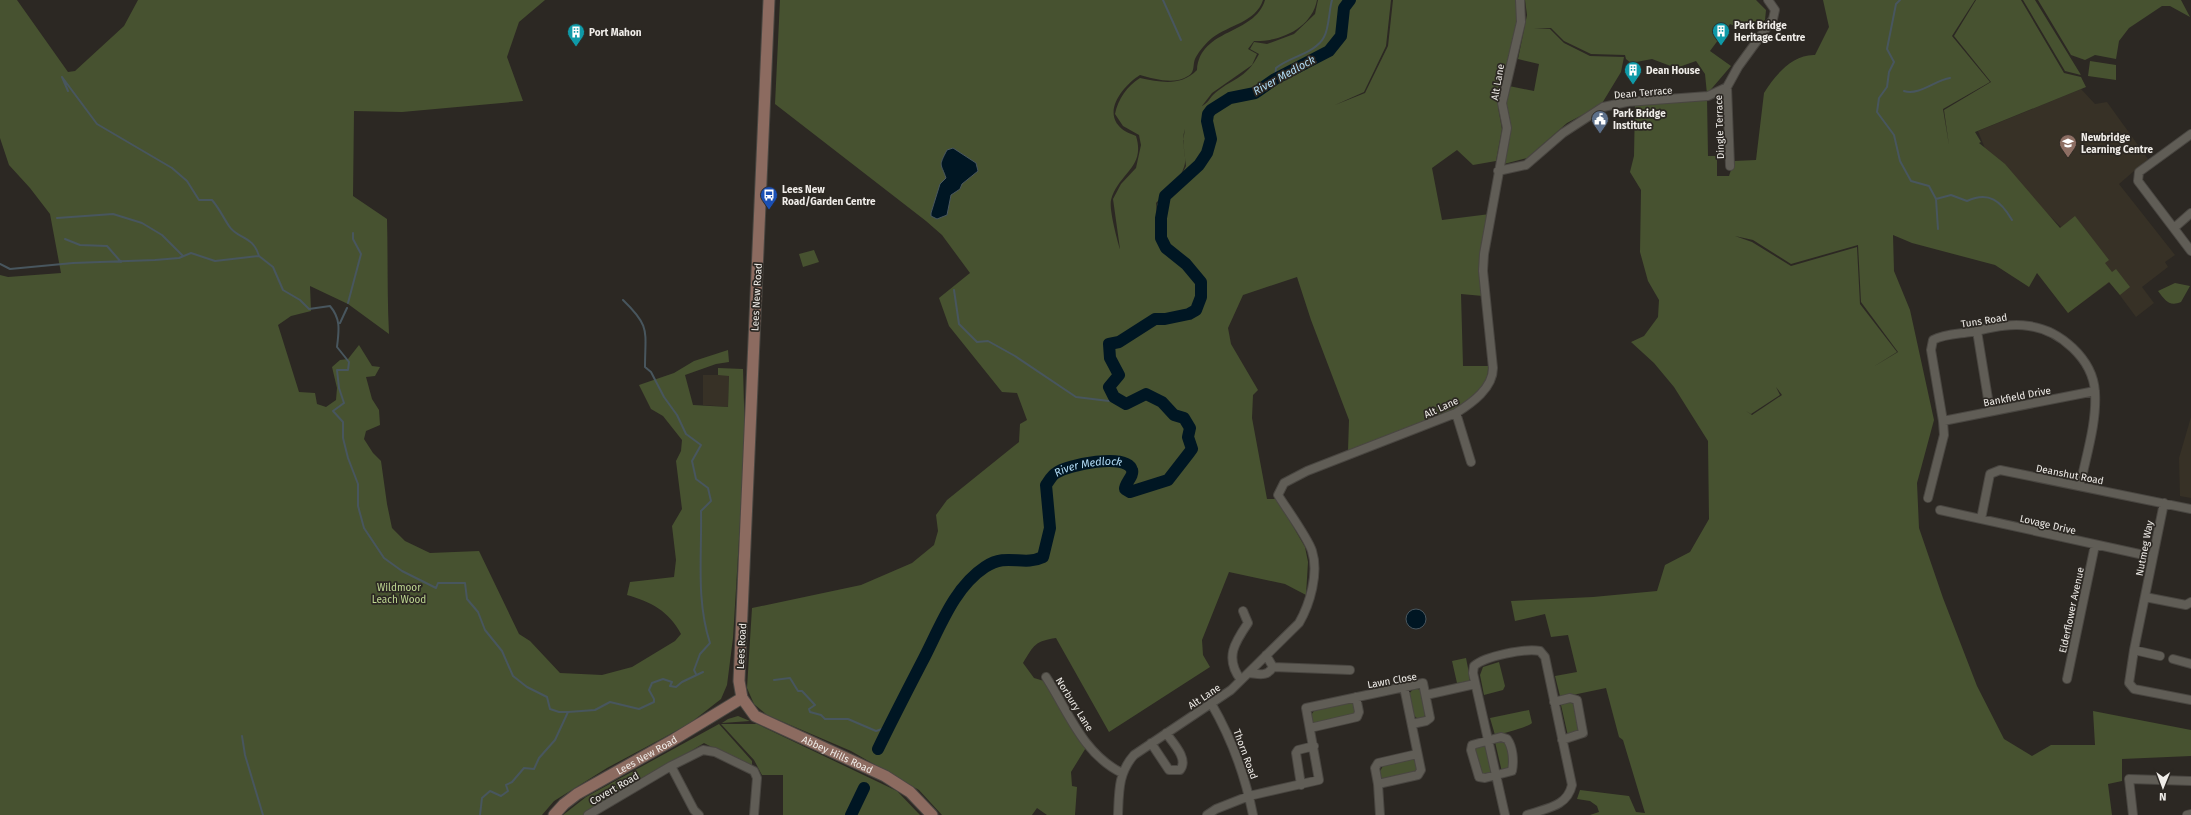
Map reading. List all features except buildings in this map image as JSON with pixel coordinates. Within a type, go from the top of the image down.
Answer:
[{"type":"main road","name":"Lees New Road","points":[[744,594],[769,0]]},
{"type":"main road","name":"Lees Road","points":[[742,698],[739,681],[744,594]]},
{"type":"main road","name":"Lees New Road","points":[[554,815],[564,804],[577,794],[680,737],[742,698]]},
{"type":"main road","name":"Abbey Hills Road","points":[[742,698],[755,716],[885,776],[910,792],[932,815]]},
{"type":"street","name":"Alt Lane","points":[[1118,815],[1119,788],[1122,773],[1134,755],[1231,690],[1299,623],[1305,612],[1312,584],[1312,550],[1278,495],[1284,483],[1307,471],[1456,413],[1470,404],[1491,381],[1493,375],[1483,271],[1484,254],[1507,128],[1502,103],[1521,22],[1520,0]]},
{"type":"street","points":[[1727,87],[1738,67],[1773,19],[1775,10],[1768,0]]},
{"type":"street","name":"Dean Terrace","points":[[1498,171],[1526,165],[1562,133],[1603,107],[1627,102],[1708,96],[1727,87]]},
{"type":"street","name":"Dingle Terrace","points":[[1727,87],[1730,166]]},
{"type":"street","points":[[2191,134],[2140,172],[2138,181],[2191,251]]},
{"type":"street","points":[[2174,228],[2191,214]]},
{"type":"street","name":"Tuns Road","points":[[1928,498],[1944,434],[1931,345],[1933,340],[2006,325],[2029,326],[2051,332],[2072,347],[2082,359],[2092,380],[2095,391],[2092,425],[2080,486]]},
{"type":"street","points":[[1977,331],[1990,411]]},
{"type":"street","name":"Bankfield Drive","points":[[1943,421],[2095,391]]},
{"type":"street","points":[[1456,413],[1472,462]]},
{"type":"street","name":"Deanshut Road","points":[[1981,519],[1990,474],[2000,470],[2191,509]]},
{"type":"street","name":"Nutmeg Way","points":[[2164,503],[2128,683],[2134,689],[2191,700]]},
{"type":"street","name":"Lovage Drive","points":[[1940,510],[2152,557]]},
{"type":"street","name":"Elderflower Avenue","points":[[2067,679],[2095,544]]},
{"type":"street","points":[[2145,598],[2186,605],[2191,602]]},
{"type":"street","points":[[1241,680],[1233,663],[1233,648],[1235,641],[1248,622],[1243,612]]},
{"type":"street","points":[[1505,815],[1475,684],[1473,673],[1474,666],[1485,659],[1532,649],[1540,650],[1545,657],[1572,785],[1570,795],[1565,801],[1527,815]]},
{"type":"street","points":[[2134,650],[2160,656]]},
{"type":"street","points":[[1266,655],[1273,667]]},
{"type":"street","points":[[2173,659],[2191,664]]},
{"type":"street","points":[[1249,673],[1264,675],[1273,667],[1350,670]]},
{"type":"street","name":"Norbury Lane","points":[[1046,676],[1067,714],[1094,752],[1110,767],[1122,773]]},
{"type":"street","name":"Lawn Close","points":[[1301,785],[1316,782],[1320,778],[1306,708],[1422,683],[1426,695]]},
{"type":"street","points":[[1412,724],[1426,721],[1430,718],[1426,695],[1475,684]]},
{"type":"street","points":[[1378,784],[1418,775],[1421,770],[1404,687]]},
{"type":"street","name":"Lawn Close","points":[[1310,728],[1356,717],[1358,712],[1356,697]]},
{"type":"street","points":[[1554,702],[1570,698],[1578,700],[1583,728],[1582,733],[1562,740]]},
{"type":"street","name":"Thorn Road","points":[[1211,704],[1225,727],[1238,757],[1253,815]]},
{"type":"street","points":[[1151,743],[1169,770],[1180,770],[1183,764],[1182,758],[1166,733]]},
{"type":"street","points":[[1503,738],[1510,743],[1513,763],[1512,771],[1485,778],[1479,776],[1471,750],[1473,744],[1488,740],[1503,738]]},
{"type":"street","points":[[1207,815],[1216,809],[1249,796],[1301,785],[1296,753],[1298,750],[1314,746]]},
{"type":"street","name":"Covert Road","points":[[588,815],[671,766],[703,750],[715,752],[754,771],[757,778],[754,815]]},
{"type":"street","points":[[1380,815],[1378,784],[1375,768],[1378,764],[1418,754]]},
{"type":"street","points":[[671,766],[698,815]]},
{"type":"street","points":[[2133,815],[2129,779],[2191,780]]},
{"type":"street","points":[[2187,815],[2191,814]]},
{"type":"shaded area","points":[[2081,89],[2095,104],[2107,102],[2148,159],[2119,184],[2175,255],[2165,262],[2168,267],[2142,287],[2154,303],[2136,317],[2110,282],[2068,313],[2024,255],[2061,227],[1988,156],[1978,131]]},
{"type":"shaded area","points":[[703,375],[729,375],[728,407],[703,405]]},
{"type":"shaded area","points":[[2191,417],[2191,498],[2180,496],[2179,458]]},
{"type":"green space","name":"Wildmoor Leach Wood","points":[[0,0],[17,0],[68,72],[75,71],[124,26],[138,0],[545,0],[519,22],[507,57],[523,101],[402,112],[354,111],[353,196],[387,219],[389,334],[348,304],[310,286],[311,311],[291,316],[278,325],[299,392],[315,393],[317,404],[326,407],[336,400],[337,388],[332,367],[340,360],[348,359],[359,345],[372,366],[380,367],[375,376],[366,377],[372,399],[379,410],[380,425],[366,431],[364,439],[373,453],[381,461],[392,528],[405,541],[430,553],[479,551],[519,634],[530,641],[560,673],[602,675],[632,667],[675,641],[681,634],[665,613],[651,604],[627,595],[630,582],[674,577],[676,560],[672,526],[682,509],[676,461],[681,451],[682,440],[663,416],[651,409],[639,385],[674,373],[694,361],[728,350],[729,362],[716,364],[685,375],[693,405],[728,407],[729,376],[718,375],[718,368],[743,369],[745,440],[733,638],[727,685],[721,699],[689,724],[607,768],[554,801],[542,815],[0,815],[0,275],[8,277],[61,273],[50,214],[30,188],[9,165],[0,138]]},
{"type":"green space","points":[[780,0],[1263,0],[1254,13],[1248,18],[1212,38],[1201,49],[1195,59],[1193,70],[1188,76],[1183,79],[1171,81],[1140,75],[1127,85],[1117,99],[1114,107],[1116,122],[1123,130],[1136,136],[1138,147],[1137,156],[1134,163],[1114,191],[1111,200],[1112,217],[1120,249],[1113,199],[1121,184],[1136,168],[1141,145],[1139,135],[1123,126],[1115,114],[1118,103],[1124,93],[1140,78],[1170,82],[1184,79],[1191,75],[1197,70],[1200,56],[1207,46],[1251,20],[1259,11],[1265,0],[1317,0],[1314,10],[1302,26],[1284,36],[1264,41],[1254,41],[1248,49],[1257,54],[1252,65],[1212,93],[1202,106],[1206,104],[1220,89],[1238,78],[1249,69],[1254,63],[1259,54],[1250,49],[1254,42],[1267,44],[1294,34],[1315,14],[1318,0],[1391,0],[1386,46],[1364,92],[1335,105],[1365,93],[1388,46],[1393,0],[1518,0],[1517,27],[1502,83],[1498,107],[1502,129],[1496,161],[1473,165],[1457,150],[1432,168],[1442,220],[1490,214],[1483,296],[1461,294],[1463,366],[1488,366],[1485,384],[1475,395],[1442,415],[1422,424],[1348,451],[1349,420],[1311,320],[1297,277],[1243,295],[1228,328],[1231,344],[1258,390],[1253,395],[1252,418],[1267,499],[1277,499],[1305,547],[1308,562],[1306,595],[1285,584],[1229,572],[1202,640],[1203,655],[1210,667],[1109,732],[1056,638],[1039,642],[1023,663],[1034,678],[1044,681],[1087,746],[1071,772],[1072,786],[1077,787],[1075,815],[1047,815],[1037,808],[1032,815],[942,815],[919,790],[851,751],[767,715],[754,704],[747,688],[752,608],[861,585],[912,563],[934,545],[938,531],[936,515],[947,500],[1019,442],[1020,424],[1027,420],[1017,393],[1002,392],[949,326],[939,298],[970,273],[942,235],[775,104]],"holes":[[[1185,159],[1186,166],[1180,178],[1157,204],[1157,213],[1156,203],[1179,177],[1184,167]]]},
{"type":"green space","points":[[1525,0],[1756,0],[1766,10],[1765,20],[1756,25],[1739,27],[1730,24],[1710,51],[1731,66],[1707,94],[1705,74],[1696,61],[1676,68],[1652,59],[1631,63],[1626,59],[1625,55],[1591,54],[1564,41],[1551,28],[1534,29],[1550,29],[1564,43],[1590,56],[1624,57],[1621,72],[1601,105],[1567,123],[1527,158],[1504,164],[1504,102],[1509,86],[1534,91],[1539,64],[1518,59],[1527,15]]},
{"type":"green space","points":[[1823,0],[1975,0],[1952,36],[1990,82],[1943,109],[1949,145],[1944,110],[1991,82],[1954,36],[1976,0],[2021,0],[2064,73],[2081,77],[2086,87],[1975,132],[1981,142],[1979,143],[2005,164],[2060,228],[2075,216],[2109,260],[2105,263],[2112,272],[2116,269],[2130,287],[2120,295],[2109,282],[2068,313],[2037,273],[2029,287],[1995,265],[1912,243],[1893,235],[1894,271],[1910,310],[1934,420],[1917,483],[1919,528],[1943,598],[1977,686],[2004,739],[2032,756],[2051,745],[2095,745],[2093,711],[2191,730],[2191,756],[2122,759],[2122,781],[2108,784],[2112,815],[1590,815],[1599,812],[1597,806],[1590,801],[1577,799],[1580,790],[1629,796],[1636,812],[1645,813],[1623,740],[1619,737],[1606,688],[1563,697],[1560,696],[1555,676],[1577,672],[1568,635],[1551,637],[1545,614],[1515,621],[1511,601],[1593,597],[1657,591],[1665,565],[1690,552],[1709,519],[1708,441],[1674,387],[1654,363],[1631,342],[1644,336],[1658,317],[1659,300],[1648,281],[1640,252],[1641,190],[1630,172],[1634,156],[1635,103],[1707,98],[1708,156],[1717,156],[1717,176],[1729,176],[1734,161],[1756,160],[1764,93],[1768,86],[1785,67],[1792,62],[1799,58],[1815,55],[1829,27]],"holes":[[[1735,236],[1753,240],[1791,264],[1858,245],[1861,302],[1898,352],[1873,367],[1897,352],[1860,304],[1857,247],[1791,266],[1752,242]],[[1776,387],[1782,395],[1752,415],[1746,411],[1751,414],[1780,395]]]},
{"type":"green space","points":[[2023,0],[2035,0],[2081,75],[2065,71]]},
{"type":"green space","points":[[2038,0],[2181,0],[2190,17],[2170,6],[2162,6],[2129,28],[2119,41],[2116,59],[2095,55],[2085,60],[2071,55]]},
{"type":"green space","points":[[2090,61],[2116,65],[2116,80],[2088,76]]},
{"type":"green space","points":[[814,250],[819,262],[803,267],[799,254]]},
{"type":"green space","points":[[2175,283],[2190,286],[2181,302],[2173,304],[2165,300],[2158,291]]},
{"type":"green space","points":[[1466,658],[1470,678],[1469,681],[1457,683],[1452,661]]},
{"type":"green space","points":[[1499,662],[1505,686],[1503,690],[1484,695],[1480,675],[1483,667]]},
{"type":"green space","points":[[1414,688],[1421,690],[1426,713],[1424,717],[1418,719],[1413,715],[1409,694]]},
{"type":"green space","points":[[1351,702],[1355,705],[1354,714],[1317,724],[1313,723],[1311,715],[1314,711]]},
{"type":"green space","points":[[1570,702],[1576,706],[1580,732],[1568,736],[1561,705]]},
{"type":"green space","points":[[1529,710],[1532,723],[1530,725],[1495,735],[1490,718]]},
{"type":"green space","points":[[729,714],[584,796],[565,810],[583,794]]},
{"type":"green space","points":[[738,716],[750,721],[722,723],[728,719]]},
{"type":"green space","points":[[719,724],[752,761],[752,768],[704,743],[584,815],[563,815],[586,797]]},
{"type":"green space","points":[[721,724],[757,724],[897,791],[920,815],[783,815],[783,775],[762,775],[754,760]]},
{"type":"green space","points":[[1499,740],[1507,743],[1511,768],[1502,772],[1495,742]]},
{"type":"green space","points":[[1485,745],[1491,773],[1490,775],[1481,773],[1475,749],[1478,746]]},
{"type":"green space","points":[[1412,759],[1417,760],[1418,768],[1415,772],[1383,780],[1381,778],[1379,773],[1383,766]]},
{"type":"water","points":[[953,148],[976,163],[978,171],[962,184],[960,189],[951,195],[947,215],[937,219],[931,216],[931,213],[940,184],[946,178],[941,162],[947,150]]},
{"type":"water","points":[[1416,609],[1423,612],[1426,619],[1423,626],[1416,629],[1409,626],[1406,619],[1409,612]]},
{"type":"waterway","points":[[1163,0],[1181,40]]},
{"type":"waterway","points":[[1275,79],[1276,68],[1281,64],[1309,51],[1324,37],[1326,34],[1332,0]]},
{"type":"waterway","name":"River Medlock","points":[[878,749],[941,623],[955,598],[964,586],[985,567],[993,563],[1008,560],[1028,561],[1043,557],[1050,528],[1046,485],[1053,475],[1062,470],[1084,464],[1109,461],[1120,462],[1128,465],[1132,470],[1132,475],[1126,484],[1125,489],[1130,492],[1168,480],[1192,449],[1188,437],[1190,428],[1184,418],[1174,415],[1162,402],[1146,394],[1126,404],[1114,397],[1109,387],[1119,375],[1110,358],[1109,344],[1119,342],[1155,319],[1165,319],[1189,314],[1196,310],[1201,297],[1201,282],[1186,264],[1166,248],[1161,238],[1161,218],[1165,196],[1199,165],[1207,153],[1211,139],[1207,121],[1208,114],[1211,110],[1230,98],[1255,93],[1275,79],[1329,51],[1341,36],[1344,8],[1350,0]]},
{"type":"waterway","points":[[1900,0],[1896,4],[1887,49],[1894,62],[1889,72],[1887,87],[1879,98],[1877,112],[1894,135],[1900,161],[1911,181],[1929,186],[1936,199],[1951,195],[1967,201],[1975,198],[1988,198],[1999,203],[2012,220]]},
{"type":"waterway","points":[[68,91],[62,77],[97,124],[172,168],[187,181],[199,200],[212,200],[232,230],[253,244],[259,256]]},
{"type":"waterway","points":[[1904,91],[1910,92],[1921,90],[1944,79],[1950,78]]},
{"type":"waterway","points":[[1936,199],[1938,229]]},
{"type":"waterway","points":[[57,218],[113,214],[142,223],[162,235],[183,256]]},
{"type":"waterway","points":[[348,303],[361,254],[353,239],[353,233]]},
{"type":"waterway","points":[[65,239],[80,245],[107,246],[121,262]]},
{"type":"waterway","points":[[0,264],[10,269],[73,263],[179,258],[191,253],[215,261],[259,256],[273,267],[283,290],[300,300],[309,309],[330,306],[338,320],[339,330],[337,347],[349,362],[348,370],[337,370],[339,388],[344,403],[333,411],[343,422],[343,438],[348,458],[358,484],[358,506],[364,528],[384,558],[402,571],[436,588],[438,583],[465,583],[467,599],[478,612],[485,630],[502,651],[513,676],[527,687],[547,697],[550,709],[559,712],[568,712]]},
{"type":"waterway","points":[[954,290],[959,324],[977,342],[988,341],[1015,356],[1076,397],[1109,401],[1114,397]]},
{"type":"waterway","points":[[623,300],[638,317],[644,330],[645,367],[651,372],[664,397],[677,415],[686,434],[701,445],[692,461],[696,479],[708,488],[711,501],[701,511],[701,594],[710,643],[700,654],[694,670],[696,674]]},
{"type":"waterway","points":[[340,323],[347,308]]},
{"type":"waterway","points":[[480,815],[482,798],[490,791],[501,796],[508,791],[506,785],[512,782],[524,768],[534,769],[539,758],[555,740],[568,712],[595,710],[610,702],[639,709],[654,702],[649,690],[652,683],[663,679],[672,682],[670,686],[676,687],[682,682],[703,672]]},
{"type":"waterway","points":[[774,680],[790,678],[798,691],[802,691],[815,705],[809,709],[810,712],[821,715],[825,719],[848,719],[876,731],[888,727]]},
{"type":"waterway","points":[[242,736],[245,755],[263,815]]},
{"type":"waterway","name":"River Medlock","points":[[851,815],[864,788]]},
{"type":"place","name":"Park Bridge Heritage Centre","points":[[1721,46]]},
{"type":"place","name":"Port Mahon","points":[[576,47]]},
{"type":"place","name":"Dean House","points":[[1633,85]]},
{"type":"place","name":"Park Bridge Institute","points":[[1600,134]]},
{"type":"place","name":"Newbridge Learning Centre","points":[[2068,158]]},
{"type":"place","name":"Lees New Road/Garden Centre","points":[[769,210]]}]
